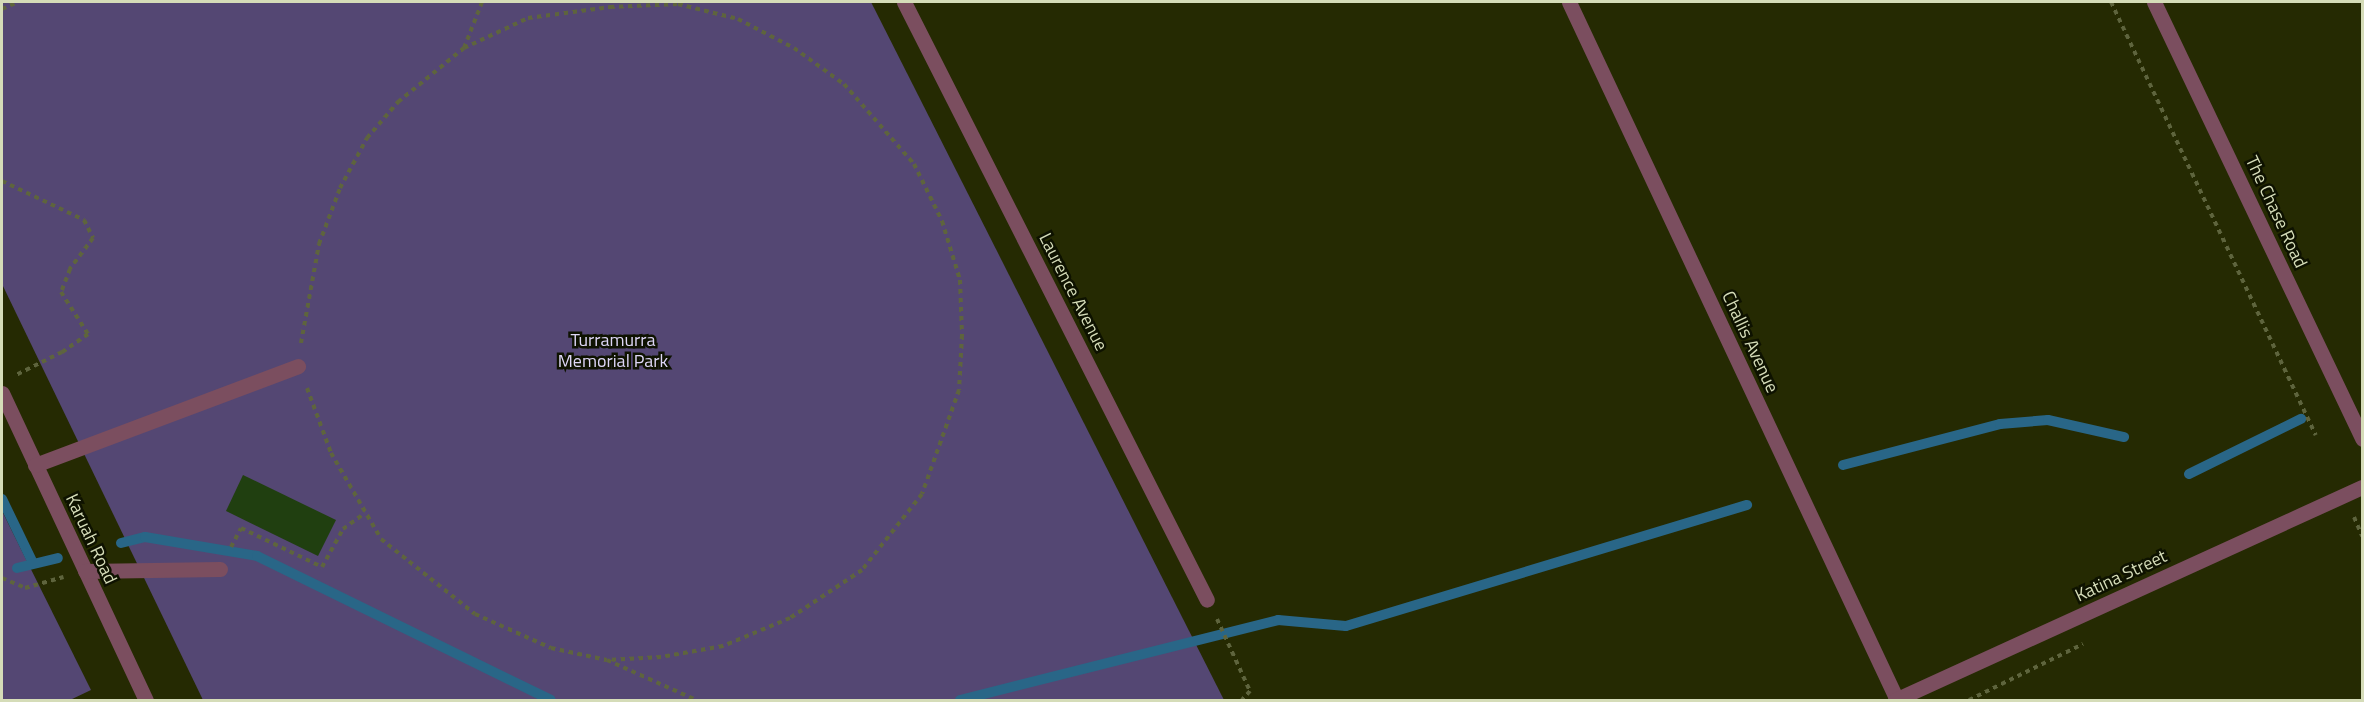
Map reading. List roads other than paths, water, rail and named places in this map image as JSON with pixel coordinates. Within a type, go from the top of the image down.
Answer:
[{"type":"street","name":"Laurence Avenue","points":[[904,2],[1207,600]]},
{"type":"street","name":"Challis Avenue","points":[[1569,2],[1896,700]]},
{"type":"street","name":"The Chase Road","points":[[2154,2],[2362,439]]},
{"type":"street","points":[[35,465],[298,366]]},
{"type":"street","name":"Karuah Road","points":[[2,393],[146,700]]},
{"type":"street","name":"Katina Street","points":[[1896,700],[2362,487]]},
{"type":"street","points":[[85,571],[220,570]]},
{"type":"waterway","points":[[2189,474],[2301,419]]},
{"type":"waterway","points":[[1843,465],[2000,424],[2048,420],[2124,437]]},
{"type":"waterway","points":[[2,499],[33,563]]},
{"type":"waterway","points":[[960,700],[1278,620],[1346,626],[1747,505]]},
{"type":"waterway","points":[[121,543],[145,537],[257,556],[551,700]]},
{"type":"waterway","points":[[17,568],[58,558]]},
{"type":"park label","name":"Turramurra Memorial Park","points":[[613,351]]}]
